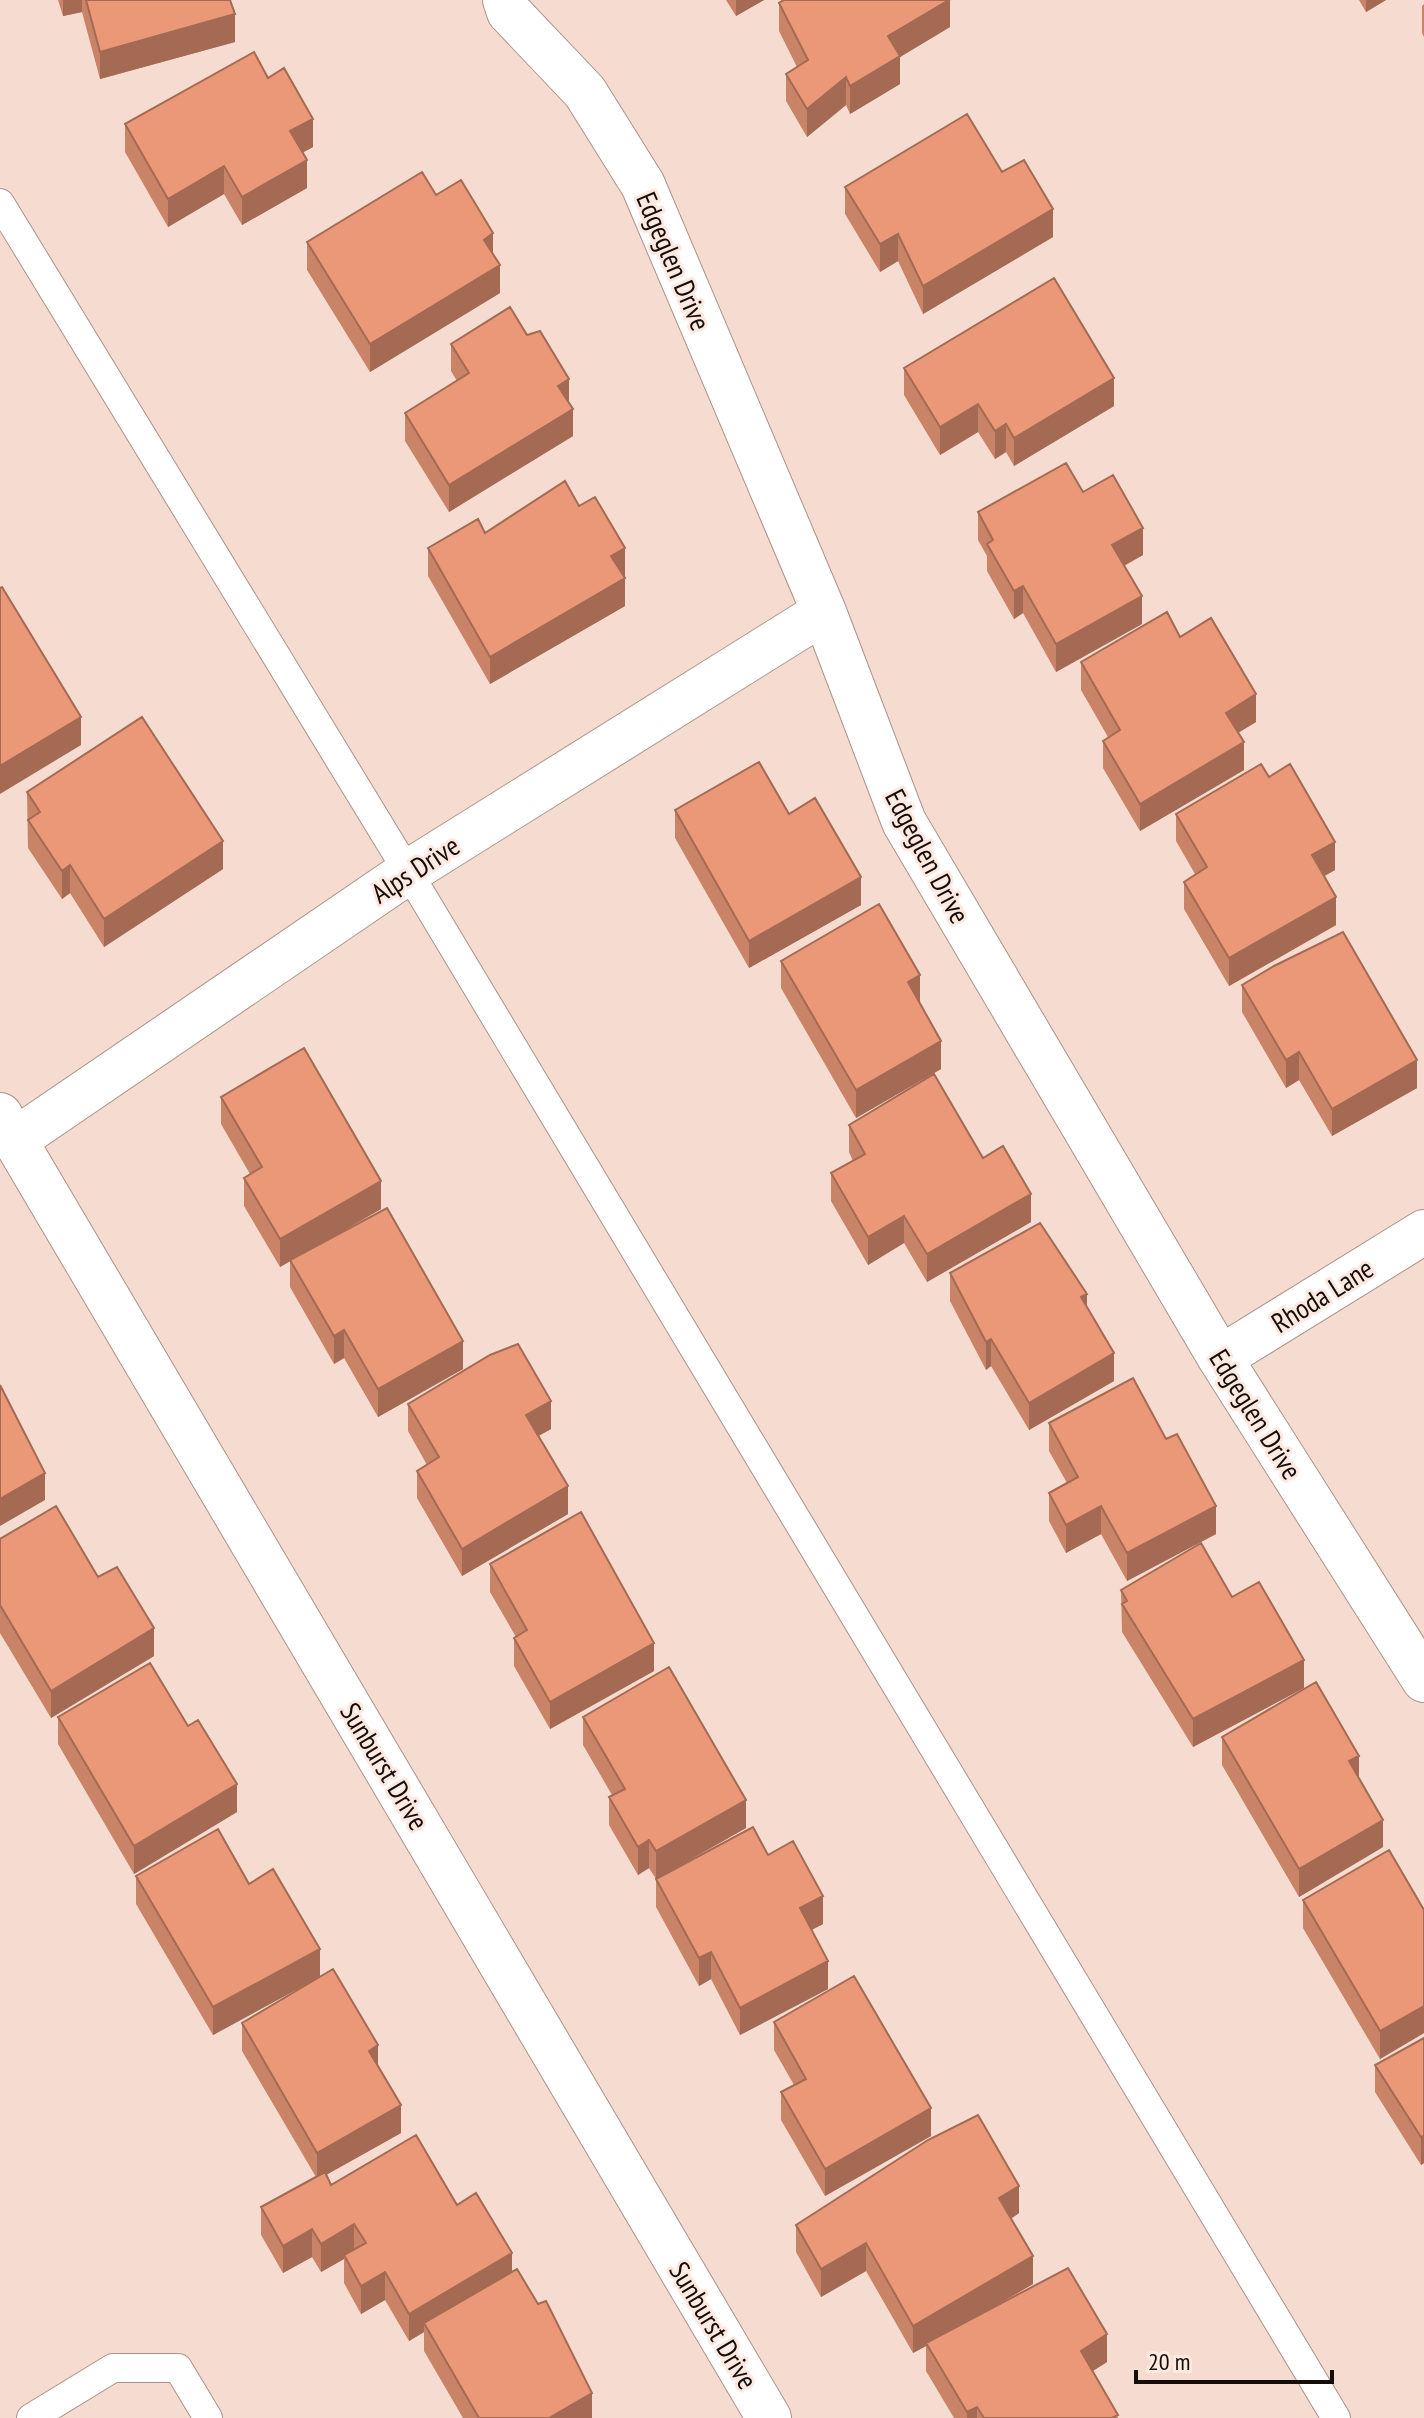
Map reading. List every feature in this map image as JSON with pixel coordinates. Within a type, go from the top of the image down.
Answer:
[{"type":"street","name":"Edgeglen Drive","points":[[505,0],[509,12],[585,92],[643,185],[824,612],[904,822],[1220,1358],[1424,1680]]},
{"type":"street","name":"Alps Drive","points":[[8,1128],[408,872],[824,612]]},
{"type":"street","name":"Sunburst Drive","points":[[8,1128],[769,2418]]},
{"type":"street","name":"Rhoda Lane","points":[[1220,1358],[1424,1232]]},
{"type":"lane","points":[[0,203],[408,872],[1336,2418]]},
{"type":"lane","points":[[31,2418],[113,2368],[178,2368],[208,2418]]},
{"type":"building","points":[[86,0],[230,0],[235,14],[100,52]]},
{"type":"building","points":[[784,0],[949,0],[888,36],[900,56],[850,86],[846,77],[807,109],[786,74],[808,60],[779,3]]},
{"type":"building","points":[[254,52],[268,78],[284,68],[313,119],[290,131],[307,160],[242,197],[224,166],[168,199],[125,124]]},
{"type":"building","points":[[967,114],[1002,172],[1024,160],[1053,209],[923,286],[898,234],[880,244],[845,187]]},
{"type":"building","points":[[422,172],[436,195],[461,180],[493,233],[484,240],[500,265],[370,344],[307,242]]},
{"type":"building","points":[[1054,278],[1114,378],[1014,438],[1006,424],[995,431],[978,404],[940,427],[904,368]]},
{"type":"building","points":[[510,307],[527,335],[540,331],[569,379],[558,386],[573,409],[449,485],[405,413],[469,373],[451,344]]},
{"type":"building","points":[[1066,463],[1083,492],[1113,475],[1143,528],[1112,545],[1142,596],[1056,644],[1023,586],[1014,591],[987,544],[993,540],[978,512]]},
{"type":"building","points":[[565,481],[579,506],[595,497],[625,548],[611,556],[625,578],[490,657],[428,548],[478,519],[485,533]]},
{"type":"building","points":[[0,588],[81,717],[0,766]]},
{"type":"building","points":[[1167,612],[1180,637],[1211,618],[1256,694],[1226,713],[1244,742],[1140,804],[1103,741],[1120,730],[1081,662]]},
{"type":"building","points":[[142,717],[223,841],[104,919],[70,865],[62,871],[28,820],[40,812],[27,792]]},
{"type":"building","points":[[759,762],[789,814],[815,798],[861,877],[749,941],[675,810]]},
{"type":"building","points":[[1261,764],[1269,777],[1290,764],[1335,842],[1312,855],[1336,897],[1229,958],[1184,882],[1207,867],[1176,814]]},
{"type":"building","points":[[879,904],[920,975],[908,982],[941,1041],[856,1090],[781,961]]},
{"type":"building","points":[[1343,932],[1417,1060],[1332,1109],[1299,1052],[1286,1060],[1242,985]]},
{"type":"building","points":[[304,1048],[381,1181],[280,1239],[244,1178],[262,1167],[221,1097]]},
{"type":"building","points":[[934,1074],[983,1158],[1003,1146],[1031,1194],[927,1254],[904,1216],[868,1237],[831,1173],[865,1154],[849,1125]]},
{"type":"building","points":[[387,1208],[463,1341],[378,1389],[344,1330],[334,1336],[290,1260]]},
{"type":"building","points":[[1040,1223],[1087,1294],[1081,1297],[1114,1353],[1029,1403],[991,1339],[986,1342],[950,1273]]},
{"type":"building","points":[[518,1344],[551,1401],[526,1415],[568,1486],[462,1549],[417,1471],[439,1457],[408,1404],[490,1355]]},
{"type":"building","points":[[1133,1378],[1166,1439],[1177,1434],[1216,1506],[1127,1553],[1101,1506],[1066,1525],[1049,1493],[1078,1477],[1049,1423]]},
{"type":"building","points":[[0,1385],[45,1473],[0,1499]]},
{"type":"building","points":[[56,1506],[98,1577],[117,1567],[154,1628],[51,1691],[0,1605],[0,1539]]},
{"type":"building","points":[[581,1512],[654,1643],[550,1702],[514,1638],[527,1630],[490,1564]]},
{"type":"building","points":[[1201,1543],[1232,1597],[1259,1582],[1304,1660],[1193,1719],[1122,1604],[1127,1601],[1121,1590]]},
{"type":"building","points":[[150,1663],[188,1726],[198,1720],[237,1784],[134,1846],[58,1717]]},
{"type":"building","points":[[669,1667],[746,1800],[656,1851],[649,1840],[638,1847],[609,1797],[625,1789],[583,1717]]},
{"type":"building","points":[[1316,1682],[1359,1756],[1349,1761],[1383,1820],[1299,1869],[1222,1737]]},
{"type":"building","points":[[753,1827],[768,1855],[793,1841],[823,1896],[800,1908],[828,1961],[740,2008],[711,1952],[699,1958],[656,1879]]},
{"type":"building","points":[[218,1829],[249,1884],[273,1869],[320,1949],[213,2007],[136,1876]]},
{"type":"building","points":[[1389,1850],[1424,1910],[1424,2006],[1380,2031],[1303,1900]]},
{"type":"building","points":[[333,1969],[378,2045],[369,2051],[401,2105],[317,2153],[242,2023]]},
{"type":"building","points":[[854,1976],[931,2108],[825,2169],[781,2092],[806,2079],[774,2022]]},
{"type":"building","points":[[1424,2038],[1424,2136],[1421,2137],[1375,2065]]},
{"type":"building","points":[[978,2115],[1019,2186],[999,2198],[1033,2256],[913,2326],[866,2243],[821,2269],[796,2225],[928,2140]]},
{"type":"building","points":[[416,2135],[457,2205],[476,2193],[512,2253],[409,2314],[385,2272],[361,2286],[344,2255],[366,2243],[354,2224],[321,2244],[312,2229],[283,2246],[261,2207],[325,2172],[331,2185]]},
{"type":"building","points":[[1068,2268],[1107,2334],[1081,2351],[1118,2415],[1112,2418],[984,2418],[977,2407],[967,2412],[926,2343]]},
{"type":"building","points":[[517,2269],[538,2304],[546,2301],[592,2393],[549,2418],[479,2418],[424,2323]]}]
